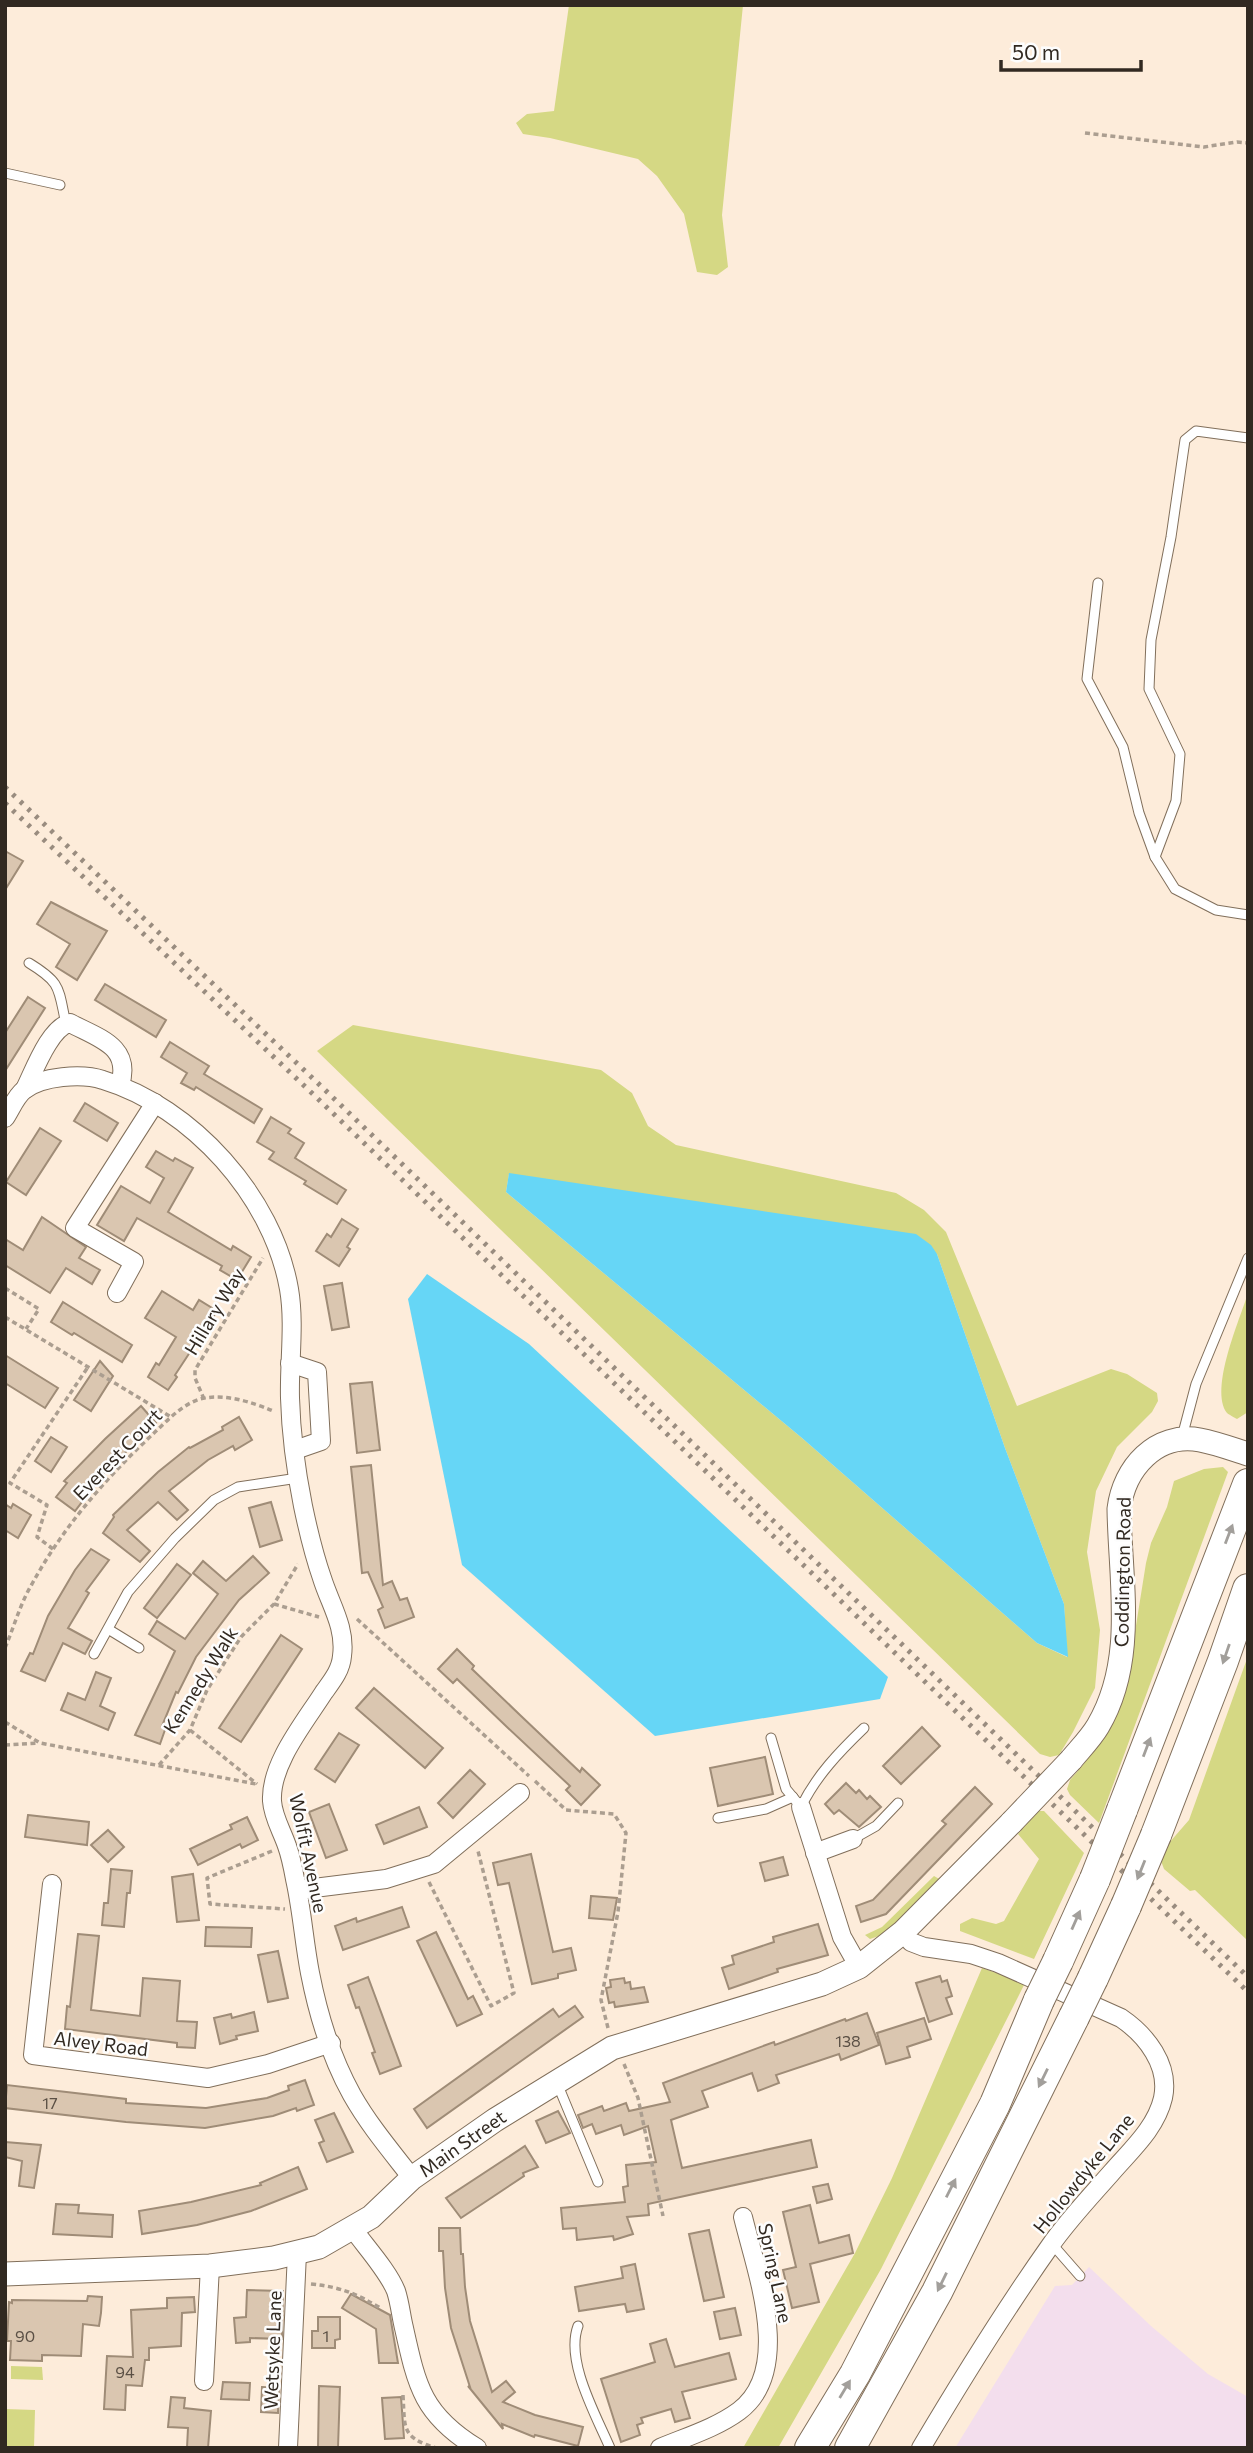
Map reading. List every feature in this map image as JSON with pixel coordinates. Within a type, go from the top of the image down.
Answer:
[{"type":"highway","points":[[810,2448],[855,2374],[995,2104],[1095,1879],[1248,1484]]},
{"type":"highway","points":[[850,2448],[937,2292],[1093,1978],[1156,1835],[1248,1589]]},
{"type":"street","points":[[5,1118],[25,1089],[54,1033],[62,1025],[70,1023],[114,1047],[122,1060],[120,1085]]},
{"type":"street","name":"Wolfit Avenue","points":[[25,1089],[55,1078],[93,1076],[120,1085],[155,1102],[192,1131],[230,1169],[261,1210],[274,1239],[289,1291],[292,1425],[298,1478],[311,1541],[323,1584],[340,1623],[343,1640],[339,1668],[265,1786],[287,1845],[298,1890],[310,1973],[331,2043],[352,2094],[412,2178]]},
{"type":"street","points":[[117,1293],[134,1262],[75,1228],[155,1102]]},
{"type":"street","points":[[290,1363],[317,1372],[321,1441],[295,1450]]},
{"type":"street","points":[[1181,1439],[1200,1440],[1248,1454]]},
{"type":"street","name":"Coddington Road","points":[[903,1932],[1071,1760],[1098,1726],[1114,1688],[1125,1614],[1119,1509],[1124,1485],[1146,1454],[1168,1442],[1181,1439]]},
{"type":"street","points":[[298,1890],[386,1879],[434,1864],[527,1786]]},
{"type":"street","points":[[797,1802],[842,1937],[859,1967]]},
{"type":"street","points":[[815,1853],[853,1839]]},
{"type":"street","name":"Alvey Road","points":[[52,1884],[33,2055],[208,2078],[268,2064],[331,2043]]},
{"type":"street","name":"Main Street","points":[[5,2274],[210,2266],[274,2258],[318,2247],[353,2229],[389,2201],[412,2178],[495,2120],[615,2047],[822,1984],[859,1967],[903,1932]]},
{"type":"street","name":"Hollowdyke Lane","points":[[903,1932],[911,1942],[924,1947],[971,1954],[998,1963],[1121,2018],[1136,2028],[1149,2043],[1163,2075],[1163,2097],[1138,2146],[1113,2171],[1052,2244],[921,2448]]},
{"type":"street","name":"Spring Lane","points":[[660,2448],[712,2427],[739,2412],[756,2392],[764,2374],[768,2355],[766,2318],[743,2217]]},
{"type":"street","points":[[353,2229],[396,2292],[412,2366],[424,2397],[454,2434],[477,2448]]},
{"type":"street","name":"Wetsyke Lane","points":[[288,2448],[297,2253]]},
{"type":"street","points":[[204,2381],[210,2266]]},
{"type":"lane","points":[[5,173],[60,185]]},
{"type":"lane","points":[[1155,857],[1176,801],[1180,754],[1149,689],[1151,640],[1171,537],[1185,440],[1196,431],[1248,438]]},
{"type":"lane","points":[[1098,583],[1087,679],[1123,747],[1139,813],[1155,857],[1175,889],[1216,910],[1248,915]]},
{"type":"lane","points":[[29,963],[53,979],[66,1024]]},
{"type":"lane","points":[[1181,1439],[1196,1384],[1248,1258]]},
{"type":"lane","points":[[94,1654],[128,1592],[148,1567],[214,1500],[238,1488],[298,1478]]},
{"type":"lane","points":[[108,1629],[139,1648]]},
{"type":"lane","points":[[718,1818],[797,1802],[836,1755],[864,1728]]},
{"type":"lane","points":[[771,1738],[786,1789],[797,1802]]},
{"type":"lane","points":[[853,1839],[876,1826],[898,1803]]},
{"type":"lane","points":[[556,2081],[598,2182]]},
{"type":"lane","points":[[1052,2244],[1080,2277]]},
{"type":"lane","points":[[578,2326],[574,2336],[574,2348],[582,2381],[610,2448]]},
{"type":"path","points":[[1085,133],[1203,147],[1248,143]]},
{"type":"path","name":"Hillary Way","points":[[204,1399],[195,1378],[195,1370],[274,1239]]},
{"type":"path","points":[[5,1288],[39,1309],[26,1329]]},
{"type":"path","points":[[5,1317],[171,1417]]},
{"type":"path","points":[[52,1549],[37,1537],[47,1505],[10,1483],[88,1367]]},
{"type":"path","points":[[204,1399],[224,1397],[261,1406],[277,1413],[292,1425]]},
{"type":"path","name":"Everest Court","points":[[5,1648],[31,1585],[52,1549],[79,1513],[123,1462],[171,1417],[185,1406],[204,1399]]},
{"type":"path","name":"Kennedy Walk","points":[[159,1765],[190,1730],[207,1690],[241,1637],[274,1604],[311,1541]]},
{"type":"path","points":[[274,1604],[340,1623],[358,1619],[527,1786],[566,1810],[614,1814],[626,1833],[618,1912],[601,2000],[615,2047],[638,2098],[663,2216]]},
{"type":"path","points":[[5,1722],[40,1743]]},
{"type":"path","points":[[190,1730],[265,1786]]},
{"type":"path","points":[[5,1745],[40,1743],[265,1786]]},
{"type":"path","points":[[421,1868],[491,2006],[514,1993],[473,1832]]},
{"type":"path","points":[[287,1845],[207,1878],[210,1904],[301,1910]]},
{"type":"path","points":[[295,2284],[335,2287],[352,2292],[386,2311]]},
{"type":"path","points":[[403,2384],[407,2432],[412,2438],[436,2448]]},
{"type":"shaded area","points":[[1089,2267],[1151,2326],[1208,2374],[1248,2397],[1248,2448],[955,2448],[1055,2286],[1072,2285]]},
{"type":"green space","points":[[569,5],[743,5],[722,215],[728,267],[717,275],[697,272],[684,214],[657,176],[638,159],[523,134],[516,123],[527,114],[554,111]]},
{"type":"green space","points":[[353,1025],[601,1070],[632,1093],[648,1126],[676,1145],[896,1193],[924,1210],[946,1232],[1017,1406],[1111,1369],[1127,1374],[1157,1393],[1158,1401],[1152,1412],[1117,1447],[1096,1491],[1087,1552],[1100,1630],[1095,1688],[1059,1755],[1050,1757],[1040,1754],[317,1051]],"holes":[[[509,1174],[937,1254],[1005,1448],[1064,1604],[1067,1657],[1037,1643],[802,1438],[506,1192]]]},
{"type":"green space","points":[[1248,1293],[1248,1412],[1237,1419],[1227,1413],[1222,1402],[1222,1388],[1228,1354]]},
{"type":"green space","points":[[1223,1467],[1228,1472],[1099,1823],[1067,1789],[1070,1780],[1111,1725],[1126,1688],[1151,1543],[1167,1507],[1174,1481],[1204,1469]]},
{"type":"green space","points":[[1248,1656],[1248,1941],[1195,1890],[1190,1891],[1164,1869],[1161,1861],[1169,1843],[1189,1820]]},
{"type":"green space","points":[[1037,1811],[1044,1811],[1084,1853],[1034,1959],[960,1931],[960,1924],[972,1918],[996,1924],[1004,1921],[1039,1859],[1018,1834]]},
{"type":"green space","points":[[934,1876],[941,1880],[882,1940],[879,1936],[870,1939],[865,1935],[882,1927]]},
{"type":"green space","points":[[982,1968],[1025,1983],[881,2269],[778,2448],[743,2448],[855,2253],[892,2178]]},
{"type":"green space","points":[[11,2366],[42,2367],[43,2380],[11,2379]]},
{"type":"green space","points":[[5,2409],[35,2410],[34,2448],[5,2448]]},
{"type":"water","points":[[509,1173],[916,1234],[931,1245],[937,1254],[1005,1448],[1064,1604],[1068,1657],[1037,1643],[802,1438],[506,1192]]},
{"type":"water","points":[[427,1274],[529,1344],[888,1677],[880,1699],[655,1736],[462,1565],[408,1299]]},
{"type":"building","points":[[5,851],[23,861],[5,890]]},
{"type":"building","points":[[51,902],[107,931],[77,980],[56,967],[70,944],[37,924]]},
{"type":"building","points":[[105,984],[166,1020],[156,1037],[95,1000]]},
{"type":"building","points":[[28,997],[45,1008],[5,1071],[5,1033]]},
{"type":"building","points":[[170,1042],[209,1066],[204,1074],[262,1109],[254,1123],[196,1087],[194,1090],[181,1083],[187,1073],[161,1057]]},
{"type":"building","points":[[85,1103],[118,1123],[107,1141],[74,1121]]},
{"type":"building","points":[[271,1117],[291,1129],[288,1133],[304,1143],[295,1158],[346,1190],[337,1204],[269,1159],[274,1152],[257,1142]]},
{"type":"building","points":[[40,1128],[61,1141],[26,1195],[6,1182]]},
{"type":"building","points":[[156,1151],[193,1168],[168,1212],[231,1250],[233,1246],[251,1257],[237,1280],[220,1270],[222,1266],[137,1218],[124,1241],[97,1225],[121,1186],[150,1203],[164,1178],[146,1167]]},
{"type":"building","points":[[42,1217],[86,1247],[79,1258],[100,1270],[92,1284],[66,1268],[50,1293],[5,1265],[5,1239],[23,1250]]},
{"type":"building","points":[[342,1219],[358,1229],[339,1266],[316,1251],[327,1234],[331,1237]]},
{"type":"building","points":[[342,1283],[349,1327],[332,1330],[324,1286]]},
{"type":"building","points":[[162,1291],[193,1310],[199,1300],[217,1311],[168,1390],[148,1377],[156,1363],[159,1365],[176,1337],[145,1318]]},
{"type":"building","points":[[63,1302],[132,1345],[122,1362],[51,1322]]},
{"type":"building","points":[[5,1355],[58,1388],[45,1408],[5,1383]]},
{"type":"building","points":[[100,1361],[113,1376],[91,1411],[74,1400]]},
{"type":"building","points":[[372,1382],[380,1450],[357,1453],[350,1384]]},
{"type":"building","points":[[141,1406],[156,1423],[105,1472],[75,1511],[56,1497],[67,1483],[64,1481]]},
{"type":"building","points":[[239,1417],[252,1440],[235,1450],[233,1446],[208,1460],[169,1491],[188,1510],[177,1520],[158,1502],[127,1530],[150,1551],[140,1562],[103,1533],[113,1515],[158,1472],[189,1447],[223,1430],[222,1427]]},
{"type":"building","points":[[51,1437],[67,1447],[51,1472],[35,1461]]},
{"type":"building","points":[[371,1465],[383,1585],[392,1581],[400,1600],[407,1598],[414,1617],[385,1628],[378,1610],[383,1607],[368,1572],[362,1573],[351,1467]]},
{"type":"building","points":[[271,1502],[282,1540],[260,1547],[249,1508]]},
{"type":"building","points":[[5,1504],[11,1508],[13,1504],[31,1515],[18,1538],[5,1530]]},
{"type":"building","points":[[91,1549],[109,1560],[86,1591],[89,1593],[68,1628],[92,1641],[85,1654],[63,1643],[45,1681],[21,1671],[30,1653],[33,1654],[48,1616],[75,1570]]},
{"type":"building","points":[[253,1556],[269,1573],[239,1600],[196,1657],[178,1693],[176,1692],[162,1726],[166,1727],[160,1744],[135,1735],[175,1651],[149,1634],[157,1621],[185,1639],[218,1594],[193,1573],[203,1561],[226,1581]]},
{"type":"building","points":[[177,1564],[191,1575],[157,1618],[144,1608]]},
{"type":"building","points":[[281,1635],[302,1649],[241,1742],[219,1728]]},
{"type":"building","points":[[457,1649],[474,1666],[472,1669],[520,1715],[580,1772],[582,1768],[600,1785],[581,1805],[566,1790],[570,1786],[457,1679],[453,1683],[438,1669]]},
{"type":"building","points":[[96,1672],[111,1678],[100,1706],[115,1713],[108,1730],[61,1710],[68,1693],[85,1700]]},
{"type":"building","points":[[374,1688],[443,1748],[425,1768],[356,1708]]},
{"type":"building","points":[[922,1727],[940,1746],[901,1784],[883,1766]]},
{"type":"building","points":[[339,1733],[359,1745],[335,1782],[315,1769]]},
{"type":"building","points":[[765,1757],[773,1794],[718,1806],[710,1768]]},
{"type":"building","points":[[470,1770],[485,1784],[453,1818],[438,1803]]},
{"type":"building","points":[[846,1783],[856,1793],[859,1790],[867,1799],[870,1796],[881,1807],[859,1827],[839,1810],[834,1814],[825,1804]]},
{"type":"building","points":[[975,1787],[992,1804],[886,1914],[861,1922],[856,1906],[873,1900],[946,1824],[942,1821]]},
{"type":"building","points":[[329,1804],[347,1850],[326,1858],[309,1812]]},
{"type":"building","points":[[419,1807],[427,1827],[384,1844],[376,1825]]},
{"type":"building","points":[[28,1815],[89,1822],[87,1845],[25,1837]]},
{"type":"building","points":[[247,1817],[258,1840],[242,1848],[240,1844],[198,1865],[190,1849],[232,1829],[230,1825]]},
{"type":"building","points":[[108,1830],[124,1847],[108,1862],[91,1845]]},
{"type":"building","points":[[531,1854],[553,1952],[571,1948],[576,1970],[558,1974],[558,1978],[532,1984],[509,1883],[498,1885],[493,1863]]},
{"type":"building","points":[[783,1857],[788,1875],[765,1881],[760,1863]]},
{"type":"building","points":[[111,1869],[132,1871],[124,1927],[102,1925],[104,1903],[108,1903]]},
{"type":"building","points":[[193,1874],[199,1920],[177,1922],[172,1877]]},
{"type":"building","points":[[591,1896],[617,1898],[613,1920],[589,1918]]},
{"type":"building","points":[[402,1907],[409,1927],[343,1950],[335,1926],[356,1918],[357,1922]]},
{"type":"building","points":[[818,1924],[828,1955],[777,1969],[778,1972],[729,1989],[722,1968],[734,1964],[732,1956],[774,1942],[773,1937]]},
{"type":"building","points":[[206,1927],[252,1928],[251,1947],[205,1946]]},
{"type":"building","points":[[436,1932],[468,1999],[473,1996],[482,2014],[457,2026],[417,1941]]},
{"type":"building","points":[[78,1934],[99,1936],[91,2010],[140,2016],[143,1978],[180,1981],[177,2021],[197,2022],[195,2048],[177,2047],[177,2043],[65,2029]]},
{"type":"building","points":[[278,1951],[288,1998],[268,2002],[258,1955]]},
{"type":"building","points":[[940,1976],[942,1982],[947,1980],[952,1996],[946,1998],[952,2014],[929,2022],[916,1983]]},
{"type":"building","points":[[368,1977],[401,2066],[380,2074],[359,2007],[356,2008],[348,1985]]},
{"type":"building","points":[[624,1978],[625,1983],[630,1982],[631,1989],[644,1987],[648,2002],[615,2007],[614,2002],[609,2003],[606,1988],[611,1987],[610,1980]]},
{"type":"building","points":[[575,2006],[583,2017],[427,2128],[414,2109],[553,2009],[559,2017]]},
{"type":"building","points":[[254,2012],[258,2031],[236,2036],[237,2039],[220,2044],[214,2018],[231,2014],[232,2018]]},
{"type":"building","points":[[867,2013],[879,2045],[841,2060],[839,2054],[776,2075],[779,2083],[758,2091],[752,2073],[702,2091],[708,2107],[671,2120],[682,2168],[811,2140],[817,2167],[648,2204],[649,2215],[627,2217],[633,2234],[614,2240],[613,2236],[577,2240],[576,2228],[563,2229],[561,2208],[625,2202],[623,2187],[628,2186],[626,2165],[656,2162],[648,2126],[624,2135],[621,2125],[596,2134],[592,2124],[583,2128],[578,2115],[602,2106],[604,2111],[626,2103],[629,2111],[670,2102],[663,2083],[774,2042],[775,2045]]},
{"type":"building","points":[[924,2018],[931,2039],[907,2047],[910,2057],[886,2064],[877,2033]]},
{"type":"building","points":[[305,2080],[314,2105],[297,2111],[296,2108],[273,2116],[205,2128],[5,2108],[7,2085],[126,2099],[126,2103],[206,2108],[267,2098],[289,2090],[288,2086]]},
{"type":"building","points":[[558,2111],[570,2133],[546,2143],[536,2121]]},
{"type":"building","points":[[334,2113],[353,2152],[327,2162],[319,2143],[324,2141],[315,2120]]},
{"type":"building","points":[[5,2142],[41,2145],[34,2188],[19,2186],[22,2161],[5,2157]]},
{"type":"building","points":[[525,2146],[538,2167],[523,2173],[524,2176],[461,2218],[446,2198]]},
{"type":"building","points":[[298,2167],[307,2189],[251,2211],[197,2225],[142,2234],[139,2211],[261,2185],[260,2183]]},
{"type":"building","points":[[828,2184],[832,2199],[817,2203],[813,2187]]},
{"type":"building","points":[[56,2204],[79,2205],[78,2213],[113,2215],[112,2237],[53,2234]]},
{"type":"building","points":[[810,2205],[819,2243],[849,2235],[853,2253],[810,2264],[819,2302],[792,2308],[783,2270],[796,2267],[783,2212]]},
{"type":"building","points":[[439,2228],[460,2228],[470,2321],[492,2392],[506,2381],[515,2392],[503,2402],[535,2415],[583,2427],[578,2446],[535,2435],[534,2437],[502,2424],[503,2429],[468,2386],[470,2387],[451,2328],[443,2251],[439,2251]]},
{"type":"building","points":[[709,2230],[724,2297],[704,2301],[689,2234]]},
{"type":"building","points":[[635,2264],[644,2309],[627,2312],[625,2304],[579,2311],[575,2287],[623,2278],[621,2267]]},
{"type":"building","points":[[247,2290],[283,2291],[282,2339],[250,2338],[250,2342],[236,2343],[234,2318],[246,2317]]},
{"type":"building","points":[[351,2294],[390,2315],[398,2363],[379,2363],[376,2329],[342,2308]]},
{"type":"building","points":[[88,2296],[102,2297],[101,2313],[99,2326],[83,2324],[81,2356],[42,2355],[42,2361],[10,2360],[11,2341],[7,2341],[9,2302],[87,2301]]},
{"type":"building","points":[[194,2297],[195,2312],[182,2313],[181,2346],[149,2348],[149,2360],[145,2360],[142,2386],[126,2385],[125,2410],[104,2409],[107,2356],[133,2357],[131,2310],[167,2308],[167,2298]]},
{"type":"building","points":[[735,2308],[741,2335],[720,2339],[714,2312]]},
{"type":"building","points":[[318,2317],[340,2317],[340,2339],[335,2340],[335,2348],[312,2348],[312,2331],[318,2331]]},
{"type":"building","points":[[666,2339],[675,2367],[729,2353],[736,2379],[682,2392],[690,2418],[675,2422],[671,2409],[641,2418],[643,2423],[637,2425],[640,2435],[621,2442],[601,2379],[655,2362],[650,2344]]},
{"type":"building","points":[[223,2382],[250,2383],[249,2400],[221,2399]]},
{"type":"building","points":[[319,2386],[340,2387],[338,2448],[318,2448]]},
{"type":"building","points":[[262,2387],[279,2388],[278,2413],[261,2412]]},
{"type":"building","points":[[171,2397],[185,2398],[184,2408],[211,2411],[208,2448],[187,2448],[188,2428],[168,2427]]},
{"type":"building","points":[[401,2397],[404,2438],[385,2439],[382,2398]]},
{"type":"railway","points":[[5,787],[323,1088],[1248,1977]]},
{"type":"railway","points":[[5,803],[315,1096],[1248,1992]]}]
